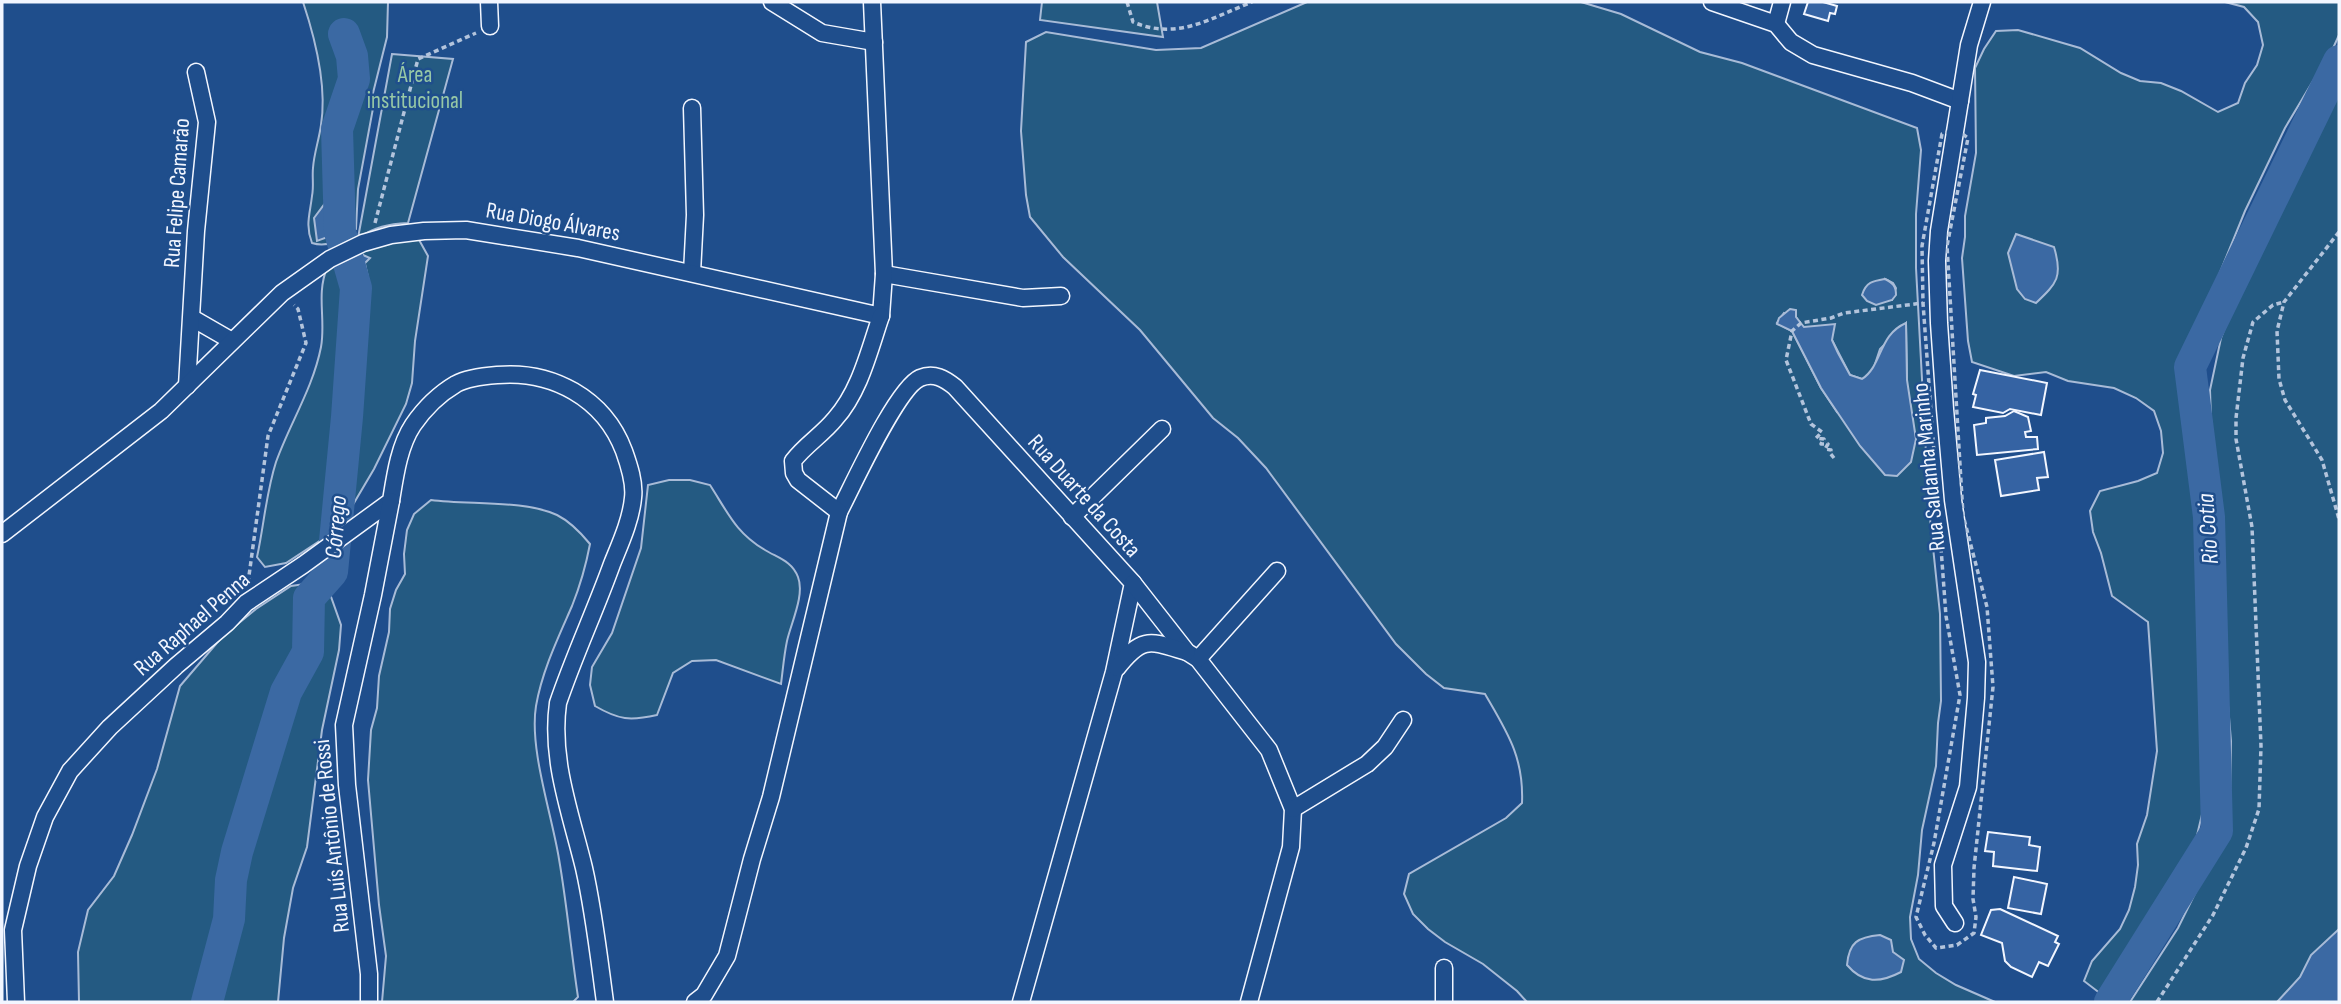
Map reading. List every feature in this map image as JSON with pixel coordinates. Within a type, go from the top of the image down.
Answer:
[{"type":"street","points":[[489,2],[491,26]]},
{"type":"street","points":[[772,2],[822,33],[874,42]]},
{"type":"street","points":[[839,512],[799,480],[794,473],[793,461],[819,437],[851,399],[881,316],[884,274],[872,2]]},
{"type":"street","points":[[1712,2],[1776,24],[1791,42],[1813,55],[1912,83],[1960,100]]},
{"type":"street","points":[[1776,24],[1782,2]]},
{"type":"street","name":"Rua Saldanha Marinho","points":[[1955,923],[1944,906],[1943,865],[1968,787],[1977,662],[1953,500],[1941,361],[1937,261],[1939,231],[1969,45],[1982,2]]},
{"type":"street","name":"Rua Felipe Camarão","points":[[187,386],[196,231],[207,122],[195,72]]},
{"type":"street","points":[[692,108],[695,215],[692,273]]},
{"type":"street","name":"Rua Diogo Álvares","points":[[2,534],[151,419],[282,293],[330,259],[363,243],[391,235],[424,230],[466,230],[578,248],[881,316]]},
{"type":"street","points":[[884,274],[1023,299],[1061,296]]},
{"type":"street","points":[[192,318],[232,341]]},
{"type":"street","points":[[391,501],[398,460],[412,426],[436,399],[458,383],[484,376],[513,373],[549,378],[578,393],[605,417],[620,442],[629,466],[634,498],[624,533],[558,703],[554,728],[556,751],[585,871],[605,1002]]},
{"type":"street","name":"Rua Duarte da Costa","points":[[695,1002],[704,995],[727,956],[771,797],[839,512],[908,387],[921,377],[932,376],[943,378],[955,387],[1133,583],[1114,672],[1021,1002]]},
{"type":"street","points":[[1072,517],[1162,429]]},
{"type":"street","name":"Rua Raphael Penna","points":[[16,1002],[13,930],[28,866],[45,817],[70,771],[119,719],[246,603],[391,501]]},
{"type":"street","name":"Rua Luís Antônio de Rossi","points":[[369,1002],[366,942],[346,785],[344,725],[391,501]]},
{"type":"street","points":[[1192,655],[1277,570]]},
{"type":"street","points":[[1133,583],[1269,750],[1293,809],[1291,847],[1249,1002]]},
{"type":"street","points":[[1114,672],[1131,650],[1140,644],[1156,642],[1192,655]]},
{"type":"street","points":[[1293,809],[1367,764],[1385,747],[1402,720]]},
{"type":"street","points":[[1444,968],[1444,1002]]},
{"type":"path","points":[[1127,2],[1133,22],[1151,30],[1178,30],[1252,2]]},
{"type":"path","points":[[374,228],[418,59],[491,26]]},
{"type":"path","points":[[2339,232],[2284,302],[2277,331],[2279,379],[2285,400],[2322,460],[2339,519]]},
{"type":"path","points":[[246,603],[268,436],[306,342],[298,309],[282,293]]},
{"type":"path","points":[[2157,1002],[2213,915],[2246,848],[2259,810],[2261,746],[2252,527],[2236,439],[2236,418],[2243,358],[2253,322],[2273,305],[2284,302]]},
{"type":"path","points":[[1835,458],[1830,450],[1825,449],[1828,444],[1821,444],[1824,439],[1816,438],[1822,432],[1811,424],[1786,360],[1792,331],[1801,323],[1853,312],[1923,303]]},
{"type":"green space","points":[[303,2],[388,2],[387,37],[373,93],[374,103],[358,189],[356,229],[341,240],[329,244],[312,243],[309,231],[322,95],[316,47]]},
{"type":"green space","points":[[1042,2],[1157,2],[1163,37],[1040,20]]},
{"type":"green space","points":[[1307,2],[1581,2],[1621,14],[1700,52],[1742,63],[1917,128],[1921,150],[1916,214],[1916,268],[1929,509],[1940,614],[1941,701],[1936,766],[1922,830],[1918,875],[1910,917],[1911,939],[1919,959],[1936,973],[1995,1002],[1527,1002],[1483,964],[1445,942],[1413,914],[1404,894],[1409,874],[1506,818],[1522,803],[1517,758],[1500,721],[1485,694],[1444,688],[1396,644],[1266,468],[1238,438],[1213,418],[1140,330],[1063,257],[1030,217],[1021,131],[1026,42],[1046,32],[1156,50],[1201,48]],"holes":[[[1885,279],[1896,288],[1892,300],[1884,300]],[[1784,313],[1796,317],[1803,327],[1832,340],[1850,375],[1862,379],[1872,373],[1880,349],[1906,323],[1907,380],[1837,412],[1821,388],[1792,331],[1777,323]]]},
{"type":"green space","points":[[2225,2],[2339,2],[2339,35],[2326,64],[2285,128],[2245,211],[2186,356],[2182,389],[2190,473],[2199,516],[2204,579],[2203,623],[2207,689],[2202,734],[2206,757],[2204,806],[2194,848],[2140,942],[2117,978],[2101,994],[2084,981],[2092,961],[2120,929],[2129,910],[2138,865],[2137,844],[2147,815],[2157,751],[2148,622],[2112,596],[2093,532],[2090,511],[2100,491],[2157,473],[2163,453],[2161,431],[2154,411],[2136,398],[2114,388],[2068,381],[2046,372],[2014,376],[1972,362],[1962,258],[1965,216],[1976,153],[1975,68],[1996,31],[2018,30],[2080,48],[2121,73],[2140,81],[2161,83],[2181,91],[2218,112],[2238,103],[2245,83],[2257,65],[2263,45],[2258,22],[2244,7]]},
{"type":"green space","name":"Área institucional","points":[[392,54],[453,59],[408,223],[382,227],[358,238]]},
{"type":"green space","points":[[2339,85],[2339,1002],[2130,1002],[2178,928],[2222,839],[2230,799],[2231,741],[2216,562],[2210,390],[2221,338],[2251,261]]},
{"type":"green space","points":[[418,238],[428,256],[415,341],[412,383],[406,404],[374,469],[341,525],[286,563],[265,567],[257,557],[270,485],[276,462],[307,391],[321,347],[322,288],[327,268],[377,245]],"holes":[[[363,255],[369,282],[361,306],[353,305],[352,292],[339,274],[346,265]]]},
{"type":"green space","points":[[669,480],[690,480],[710,485],[733,522],[747,537],[792,567],[800,584],[799,600],[787,641],[781,684],[716,660],[692,661],[673,673],[657,715],[625,718],[595,706],[590,685],[592,667],[612,633],[641,548],[648,485]]},
{"type":"green space","points":[[431,500],[513,505],[544,510],[567,521],[590,544],[578,591],[542,680],[535,723],[538,762],[556,842],[564,894],[578,997],[573,1002],[382,1002],[386,956],[368,780],[371,730],[389,632],[390,609],[405,574],[407,530],[414,514]]},
{"type":"green space","points":[[312,583],[330,594],[341,625],[339,650],[322,730],[307,847],[293,888],[284,938],[278,1002],[79,1002],[78,952],[88,910],[114,876],[132,835],[157,769],[180,686],[222,637],[256,609],[291,586]]},
{"type":"shaded area","points":[[326,202],[352,211],[352,228],[317,241],[314,218]]},
{"type":"shaded area","points":[[2016,234],[2054,247],[2058,273],[2049,290],[2036,303],[2025,299],[2017,289],[2008,253]]},
{"type":"shaded area","points":[[363,255],[370,258],[364,264],[369,282],[361,306],[353,305],[352,292],[339,274],[343,270],[339,266]]},
{"type":"shaded area","points":[[1885,279],[1892,283],[1895,289],[1896,295],[1892,300],[1876,305],[1867,301],[1862,295],[1866,287]]},
{"type":"shaded area","points":[[1790,309],[1796,310],[1796,317],[1804,327],[1835,324],[1832,340],[1838,353],[1850,375],[1862,379],[1874,366],[1890,335],[1906,323],[1907,380],[1916,439],[1911,462],[1897,476],[1885,475],[1860,446],[1821,388],[1792,331],[1777,324],[1779,318]]},
{"type":"shaded area","points":[[2339,929],[2339,1002],[2277,1002],[2300,977],[2311,955]]},
{"type":"shaded area","points":[[1880,935],[1891,940],[1893,952],[1904,960],[1901,972],[1879,980],[1859,976],[1847,965],[1850,951],[1860,939]]},
{"type":"building","points":[[1808,2],[1837,6],[1835,14],[1830,13],[1828,21],[1804,14]]},
{"type":"building","points":[[1980,370],[2047,383],[2041,415],[2010,409],[2003,413],[1973,407],[1976,395],[1973,394]]},
{"type":"building","points":[[2014,411],[2028,417],[2031,431],[2025,432],[2026,437],[2037,437],[2038,449],[1977,455],[1974,425],[1986,423],[1986,418],[2005,416]]},
{"type":"building","points":[[2044,452],[2048,477],[2037,478],[2039,490],[2001,496],[1995,460]]},
{"type":"building","points":[[1988,832],[2030,837],[2029,845],[2040,847],[2037,871],[1993,866],[1994,852],[1985,851]]},
{"type":"building","points":[[2014,877],[2047,884],[2041,914],[2008,908]]},
{"type":"building","points":[[2000,909],[2058,936],[2055,942],[2059,944],[2048,966],[2039,962],[2032,977],[2011,967],[2005,961],[2002,943],[1981,935],[1991,910]]},
{"type":"waterway","name":"Córrego","points":[[207,1002],[229,919],[231,880],[237,852],[286,692],[308,652],[309,598],[332,572],[356,288],[340,232],[337,129],[354,79],[352,56],[344,34]]},
{"type":"waterway","name":"Rio Cotia","points":[[2110,1002],[2217,831],[2209,517],[2190,367],[2339,61]]}]
